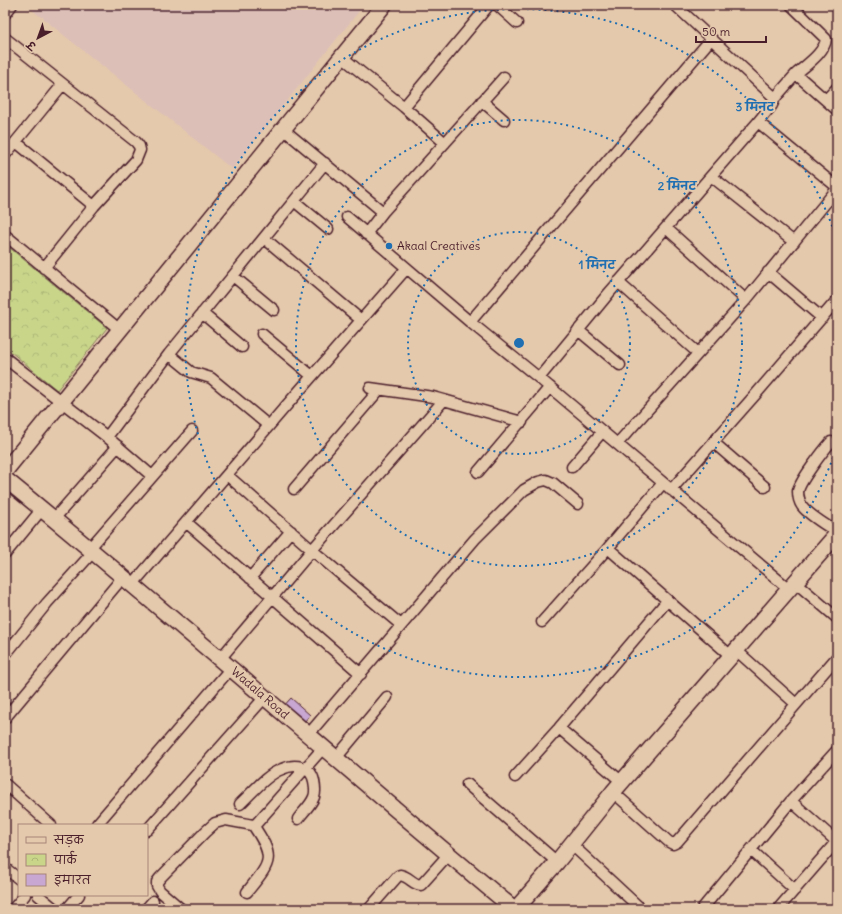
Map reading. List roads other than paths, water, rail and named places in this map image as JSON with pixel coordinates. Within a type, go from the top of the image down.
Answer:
[{"type":"street","points":[[5,14],[12,5]]},
{"type":"street","points":[[5,471],[384,5]]},
{"type":"street","points":[[404,107],[489,5]]},
{"type":"street","points":[[497,5],[517,23]]},
{"type":"street","points":[[675,5],[775,98]]},
{"type":"street","points":[[539,378],[618,282],[758,122],[772,105],[775,98],[796,74],[826,45],[826,39],[791,5]]},
{"type":"street","points":[[5,38],[136,142],[140,150],[136,160],[94,206],[44,268]]},
{"type":"street","points":[[470,322],[711,39]]},
{"type":"street","points":[[342,58],[404,107],[445,143]]},
{"type":"street","points":[[796,74],[837,110]]},
{"type":"street","points":[[366,234],[383,212],[504,76]]},
{"type":"street","points":[[5,155],[63,84]]},
{"type":"street","points":[[826,100],[837,88]]},
{"type":"street","points":[[482,101],[504,120]]},
{"type":"street","points":[[617,444],[746,300],[837,188],[758,122]]},
{"type":"street","points":[[283,129],[383,212]]},
{"type":"street","points":[[16,142],[94,206]]},
{"type":"street","points":[[107,437],[169,354],[325,164]]},
{"type":"street","points":[[711,176],[794,242]]},
{"type":"street","points":[[294,201],[328,228]]},
{"type":"street","points":[[347,218],[406,269],[550,387],[667,486],[792,586],[837,618]]},
{"type":"street","points":[[666,228],[746,300]]},
{"type":"street","points":[[5,235],[120,330]]},
{"type":"street","points":[[264,238],[361,320]]},
{"type":"street","points":[[5,718],[128,581],[186,522],[406,269]]},
{"type":"street","points":[[768,272],[822,318]]},
{"type":"street","points":[[233,276],[274,310]]},
{"type":"street","points":[[618,282],[698,353]]},
{"type":"street","points":[[542,622],[608,548],[667,486],[713,442],[837,300]]},
{"type":"street","points":[[202,314],[242,347]]},
{"type":"street","points":[[578,330],[620,365]]},
{"type":"street","points":[[262,334],[312,376]]},
{"type":"street","points":[[169,354],[191,372],[211,378],[269,426]]},
{"type":"street","points":[[5,358],[107,437],[152,476]]},
{"type":"street","points":[[478,472],[522,422],[550,387]]},
{"type":"street","points":[[294,489],[374,389],[433,396],[522,422]]},
{"type":"street","points":[[97,824],[225,664],[272,597],[444,400]]},
{"type":"street","points":[[5,655],[152,476],[192,431]]},
{"type":"street","points":[[572,467],[602,432]]},
{"type":"street","points":[[713,442],[765,487]]},
{"type":"street","points":[[515,909],[557,862],[617,787],[837,533],[802,506],[798,490],[831,442]]},
{"type":"street","points":[[54,519],[118,446]]},
{"type":"street","points":[[227,475],[312,550],[401,624]]},
{"type":"street","name":"Wadala Road","points":[[5,478],[265,697],[448,854],[515,909]]},
{"type":"street","points":[[308,735],[474,539],[529,485],[546,480],[553,483],[578,504]]},
{"type":"street","points":[[5,554],[42,509]]},
{"type":"street","points":[[186,522],[361,674]]},
{"type":"street","points":[[250,578],[291,531]]},
{"type":"street","points":[[608,548],[667,601],[796,704]]},
{"type":"street","points":[[515,777],[560,728],[667,601]]},
{"type":"street","points":[[560,728],[669,842],[673,844],[677,842],[837,657]]},
{"type":"street","points":[[148,829],[265,697]]},
{"type":"street","points":[[336,758],[386,697]]},
{"type":"street","points":[[181,909],[160,891],[157,886],[157,882],[160,878],[215,823],[226,820],[254,825],[260,821],[323,748]]},
{"type":"street","points":[[702,909],[792,801],[837,750]]},
{"type":"street","points":[[240,804],[276,772],[293,766],[306,768],[314,778],[315,796],[298,819]]},
{"type":"street","points":[[5,784],[50,824]]},
{"type":"street","points":[[467,784],[557,862]]},
{"type":"street","points":[[778,909],[837,841],[792,801]]},
{"type":"street","points":[[247,892],[266,867],[269,856],[266,846],[254,825]]},
{"type":"street","points":[[570,844],[640,909]]},
{"type":"street","points":[[751,850],[795,890]]},
{"type":"street","points":[[369,909],[398,876],[406,876],[416,884],[421,885],[448,854]]},
{"type":"street","points":[[5,868],[18,878]]},
{"type":"street","points":[[12,909],[24,896]]},
{"type":"street","points":[[39,896],[55,909]]},
{"type":"street","points":[[67,909],[78,896]]},
{"type":"place","name":"Akaal Creatives","points":[[389,246]]}]
